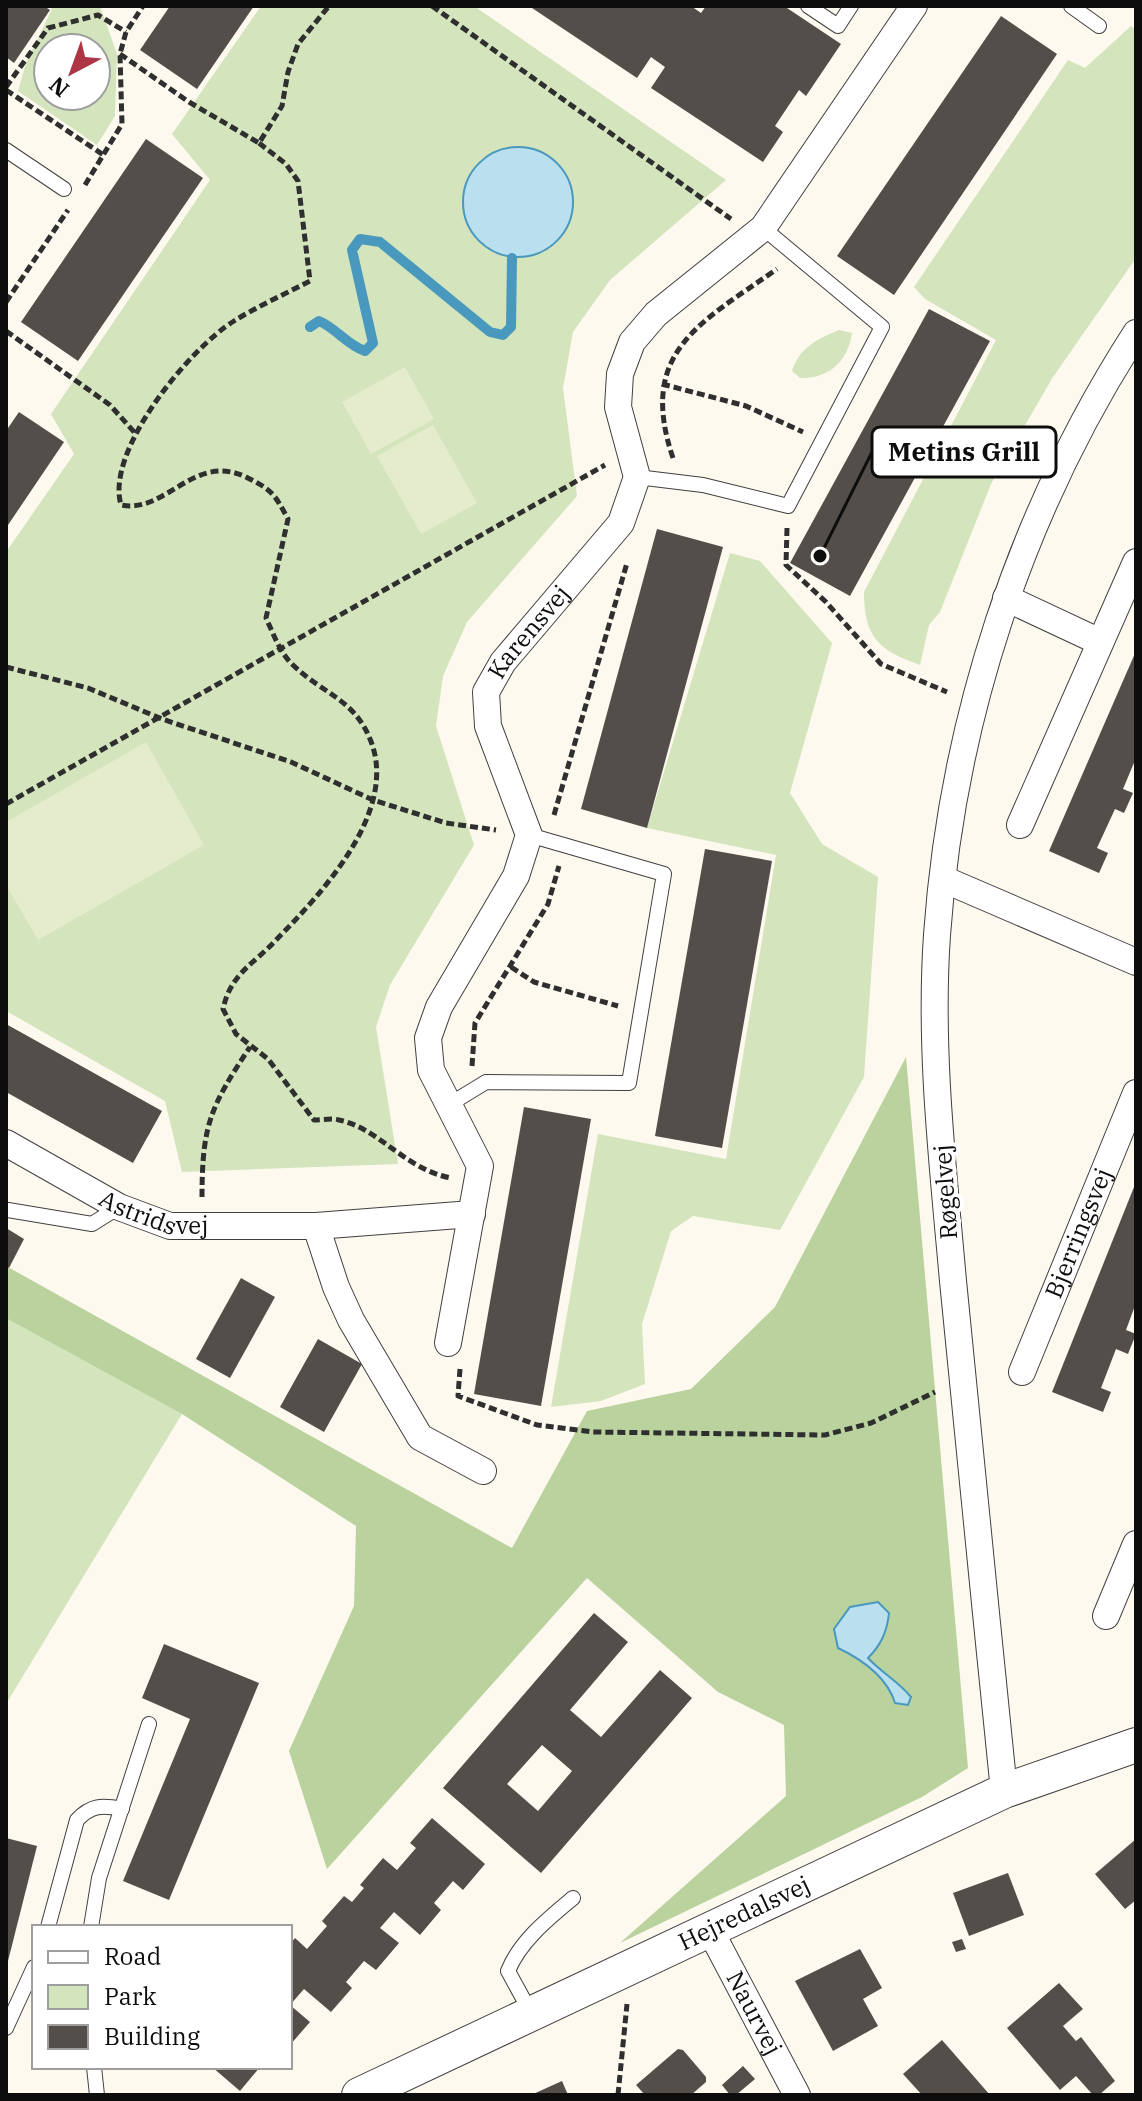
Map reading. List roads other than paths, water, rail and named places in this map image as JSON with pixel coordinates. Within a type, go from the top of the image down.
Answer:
[{"type":"street","points":[[637,477],[618,407],[620,374],[632,342],[656,314],[762,229],[914,6]]},
{"type":"street","name":"Røgelvej","points":[[1004,1791],[962,1378],[940,1121],[934,995],[943,879],[974,704],[1006,598],[1061,468],[1136,333]]},
{"type":"street","name":"Karensvej","points":[[538,838],[488,726],[486,692],[503,662],[621,523],[637,477]]},
{"type":"street","points":[[1020,825],[1136,562]]},
{"type":"street","points":[[1006,598],[1100,642]]},
{"type":"street","points":[[448,1343],[480,1166],[431,1070],[428,1038],[439,1007],[538,838]]},
{"type":"street","points":[[943,879],[1136,962]]},
{"type":"street","name":"Bjerringsvej","points":[[1022,1372],[1136,1093]]},
{"type":"street","name":"Astridsvej","points":[[6,1143],[119,1207],[170,1226],[316,1226],[472,1214]]},
{"type":"street","points":[[316,1226],[336,1287],[351,1320],[420,1437],[483,1471]]},
{"type":"street","points":[[1106,1616],[1136,1544]]},
{"type":"street","name":"Hejredalsvej","points":[[359,2095],[1004,1791],[1136,1745]]},
{"type":"street","name":"Naurvej","points":[[710,1930],[797,2095]]},
{"type":"lane","points":[[808,6],[838,26],[851,6]]},
{"type":"lane","points":[[1071,6],[1099,26]]},
{"type":"lane","points":[[6,150],[64,189]]},
{"type":"lane","points":[[637,477],[681,482],[788,506],[882,327],[762,229]]},
{"type":"lane","points":[[450,1104],[486,1082],[629,1083],[664,874],[538,838]]},
{"type":"lane","points":[[8,1210],[92,1224],[119,1207]]},
{"type":"lane","points":[[91,1925],[99,1878],[149,1724]]},
{"type":"lane","points":[[49,1925],[77,1820],[88,1809],[103,1805],[122,1809]]},
{"type":"lane","points":[[531,2013],[508,1971],[530,1939],[573,1898]]},
{"type":"lane","points":[[6,2028],[32,1971]]},
{"type":"lane","points":[[94,2069],[97,2095]]},
{"type":"water","points":[[518,147],[539,151],[557,163],[569,181],[573,202],[569,223],[557,241],[539,253],[518,257],[497,253],[479,241],[467,223],[463,202],[467,181],[479,163],[497,151]]},
{"type":"water","points":[[878,1602],[889,1613],[888,1620],[883,1638],[868,1658],[911,1697],[908,1705],[895,1703],[886,1685],[873,1670],[838,1648],[834,1629],[850,1607]]},
{"type":"waterway","points":[[310,327],[319,321],[365,351],[373,343],[352,250],[360,239],[380,242],[490,332],[503,335],[511,327],[512,258]]},
{"type":"place","name":"Metins Grill","points":[[820,556]]}]
